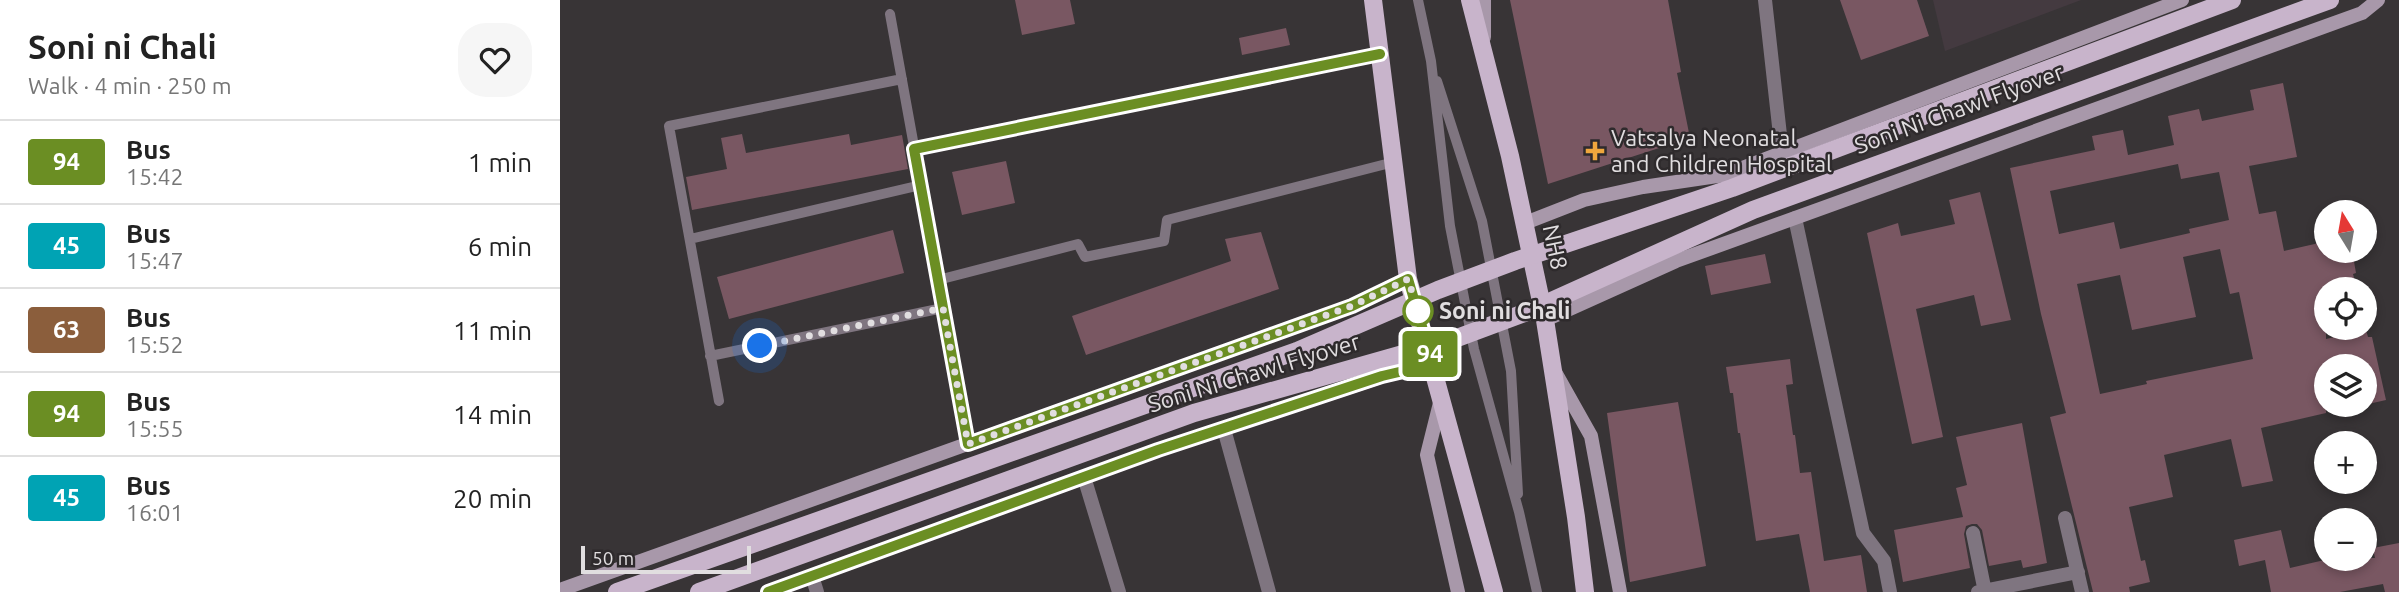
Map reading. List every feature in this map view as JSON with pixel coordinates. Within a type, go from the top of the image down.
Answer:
[{"type":"main road","points":[[1373,0],[1408,279],[1494,592]]},
{"type":"main road","name":"NH8","points":[[1470,0],[1525,223],[1545,320],[1585,592]]},
{"type":"main road","name":"Soni Ni Chawl Flyover","points":[[617,592],[1297,351],[1438,290],[1732,188],[2232,0]]},
{"type":"main road","name":"Soni Ni Chawl Flyover","points":[[699,592],[1194,413],[1475,331],[1527,312],[1753,210],[2330,0]]},
{"type":"street","points":[[1483,0],[1484,55]]},
{"type":"street","points":[[1765,0],[1782,153]]},
{"type":"street","points":[[1525,223],[1584,200],[1643,187],[1724,175],[2182,0]]},
{"type":"street","points":[[1545,320],[1675,261],[2362,13],[2378,0]]},
{"type":"street","points":[[1795,218],[1863,533],[1884,561],[1890,592]]},
{"type":"street","points":[[560,590],[1352,306],[1408,279]]},
{"type":"street","points":[[768,592],[1224,429],[1382,376],[1433,364]]},
{"type":"street","points":[[1551,365],[1591,436],[1620,592]]},
{"type":"street","points":[[1441,398],[1427,455],[1458,592]]},
{"type":"street","points":[[1224,429],[1269,592]]},
{"type":"street","points":[[1084,477],[1119,592]]},
{"type":"street","points":[[2065,518],[2082,592]]},
{"type":"street","points":[[1973,533],[1982,592],[2078,572]]},
{"type":"street","points":[[812,576],[817,592]]},
{"type":"lane","points":[[1418,0],[1431,61],[1450,226],[1477,359],[1519,512],[1537,592]]},
{"type":"lane","points":[[890,14],[968,444]]},
{"type":"lane","points":[[914,149],[1380,54]]},
{"type":"lane","points":[[1431,61],[1482,220],[1511,371],[1519,512]]},
{"type":"lane","points":[[719,401],[669,126],[902,79]]},
{"type":"lane","points":[[938,280],[1078,244],[1085,257],[1164,241],[1167,220],[1394,162]]},
{"type":"lane","points":[[690,239],[921,185]]},
{"type":"lane","points":[[710,356],[943,308]]},
{"type":"shaded area","points":[[1933,0],[2081,0],[1945,51]]},
{"type":"building","points":[[1015,0],[1070,0],[1075,24],[1022,35]]},
{"type":"building","points":[[1510,0],[1668,0],[1681,72],[1677,73],[1690,138],[1548,184]]},
{"type":"building","points":[[1840,0],[1917,0],[1929,36],[1861,60]]},
{"type":"building","points":[[1286,28],[1290,45],[1242,55],[1239,38]]},
{"type":"building","points":[[2283,83],[2297,157],[2249,166],[2259,214],[2276,211],[2284,251],[2314,244],[2314,263],[2354,263],[2354,277],[2314,277],[2314,340],[2373,340],[2376,354],[2314,354],[2314,416],[2261,428],[2273,481],[2242,487],[2231,439],[2164,455],[2173,497],[2129,507],[2141,561],[2145,560],[2150,582],[2129,587],[2130,592],[2093,592],[2050,417],[2066,413],[2041,314],[2010,168],[2095,150],[2092,136],[2123,130],[2128,155],[2174,145],[2168,116],[2199,109],[2202,121],[2254,110],[2250,90]],"holes":[[[2178,164],[2181,179],[2219,172],[2229,220],[2189,229],[2190,233],[2120,249],[2114,222],[2059,234],[2050,191]],[[2220,249],[2230,294],[2239,292],[2253,359],[2146,381],[2147,384],[2100,394],[2077,284],[2120,275],[2132,330],[2196,317],[2183,257]]]},
{"type":"building","points":[[742,134],[746,153],[849,134],[851,145],[902,135],[908,169],[692,210],[686,177],[727,169],[721,138]]},
{"type":"building","points":[[1006,161],[1015,203],[962,215],[952,172]]},
{"type":"building","points":[[1980,192],[2011,320],[1981,326],[1974,295],[1916,309],[1943,437],[1912,444],[1867,233],[1898,223],[1901,236],[1955,224],[1949,200]]},
{"type":"building","points":[[893,230],[904,273],[729,319],[717,277]]},
{"type":"building","points":[[1261,232],[1279,289],[1086,355],[1072,316],[1231,261],[1225,239]]},
{"type":"building","points":[[1765,254],[1771,283],[1711,295],[1705,266]]},
{"type":"building","points":[[1790,359],[1793,384],[1786,385],[1793,435],[1800,473],[1811,472],[1824,561],[1861,555],[1867,592],[1810,592],[1799,534],[1756,541],[1740,433],[1726,367]]},
{"type":"building","points":[[2377,360],[2386,400],[2377,402]]},
{"type":"building","points":[[1678,402],[1706,566],[1630,582],[1607,413]]},
{"type":"building","points":[[2022,423],[2047,563],[2023,568],[2021,560],[1989,566],[1982,530],[1977,524],[1972,524],[1966,526],[1964,534],[1970,568],[1903,582],[1894,530],[1963,517],[1956,488],[1967,485],[1956,437]]},
{"type":"building","points":[[2281,530],[2290,568],[2314,562],[2314,571],[2377,571],[2377,547],[2399,543],[2399,592],[2385,592],[2383,584],[2340,592],[2271,592],[2265,560],[2239,566],[2234,540]]},
{"type":"bus line","name":"94","points":[[768,592],[1158,450],[1382,376],[1433,364],[1408,279],[1352,306],[968,444],[914,149],[1380,54]]},
{"type":"place","name":"Vatsalya Neonatal and Children Hospital","points":[[1595,151]]},
{"type":"place","name":"Soni ni Chali","points":[[1418,311]]},
{"type":"route","points":[[760,346],[943,308],[968,444],[1352,306],[1408,279],[1421,321],[1418,311]]}]
